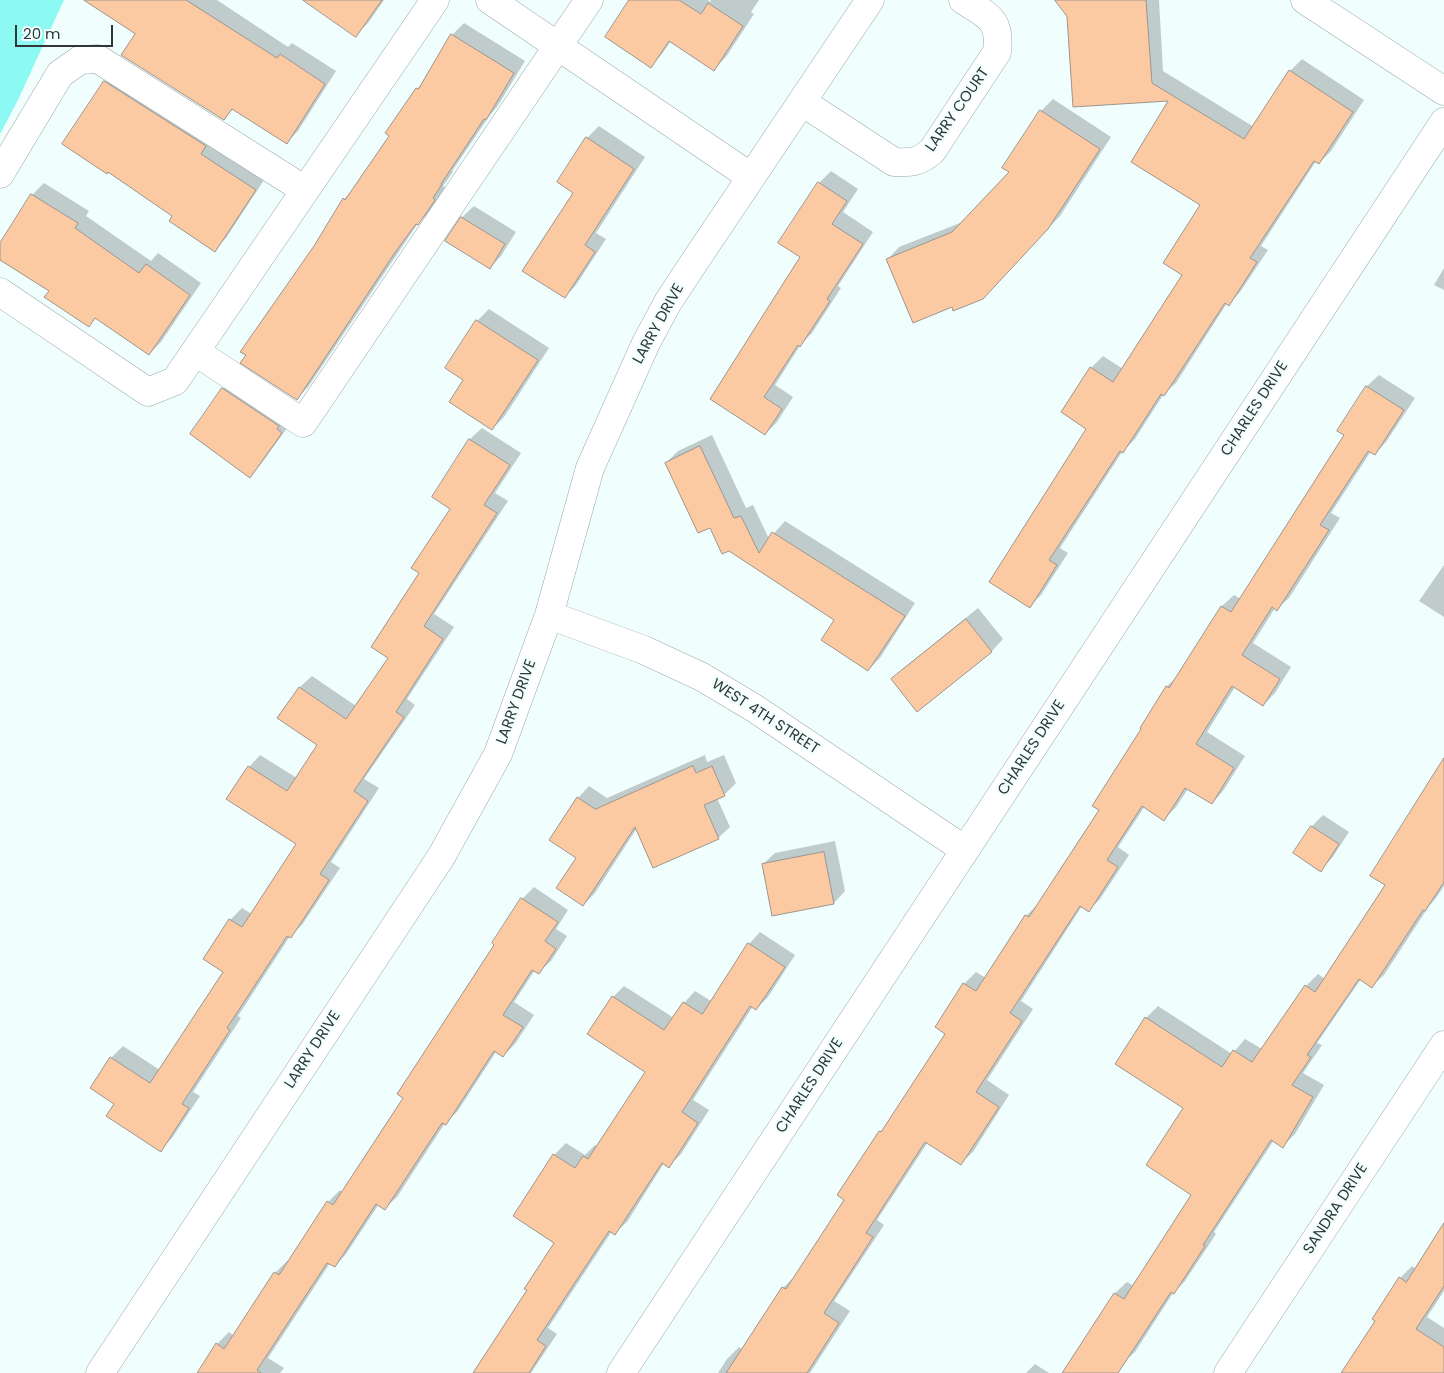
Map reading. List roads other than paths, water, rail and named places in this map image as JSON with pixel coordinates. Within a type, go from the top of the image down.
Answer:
[{"type":"street","points":[[0,292],[148,392],[175,382],[435,0]]},
{"type":"street","points":[[490,0],[751,177]]},
{"type":"street","points":[[196,352],[303,423],[588,0]]},
{"type":"street","name":"LARRY DRIVE","points":[[100,1373],[441,857],[498,754],[549,615],[590,468],[646,344],[668,302],[870,0]]},
{"type":"street","name":"LARRY COURT","points":[[802,102],[894,162],[907,163],[921,160],[932,151],[997,52],[999,37],[996,26],[985,15],[963,0]]},
{"type":"street","points":[[1305,0],[1440,81]]},
{"type":"street","points":[[0,174],[60,74],[80,60],[98,59],[305,190]]},
{"type":"street","name":"CHARLES DRIVE","points":[[621,1373],[1444,122]]},
{"type":"street","name":"WEST 4TH STREET","points":[[549,615],[644,650],[702,677],[754,708],[965,850]]},
{"type":"street","name":"SANDRA DRIVE","points":[[1228,1373],[1444,1045]]}]
